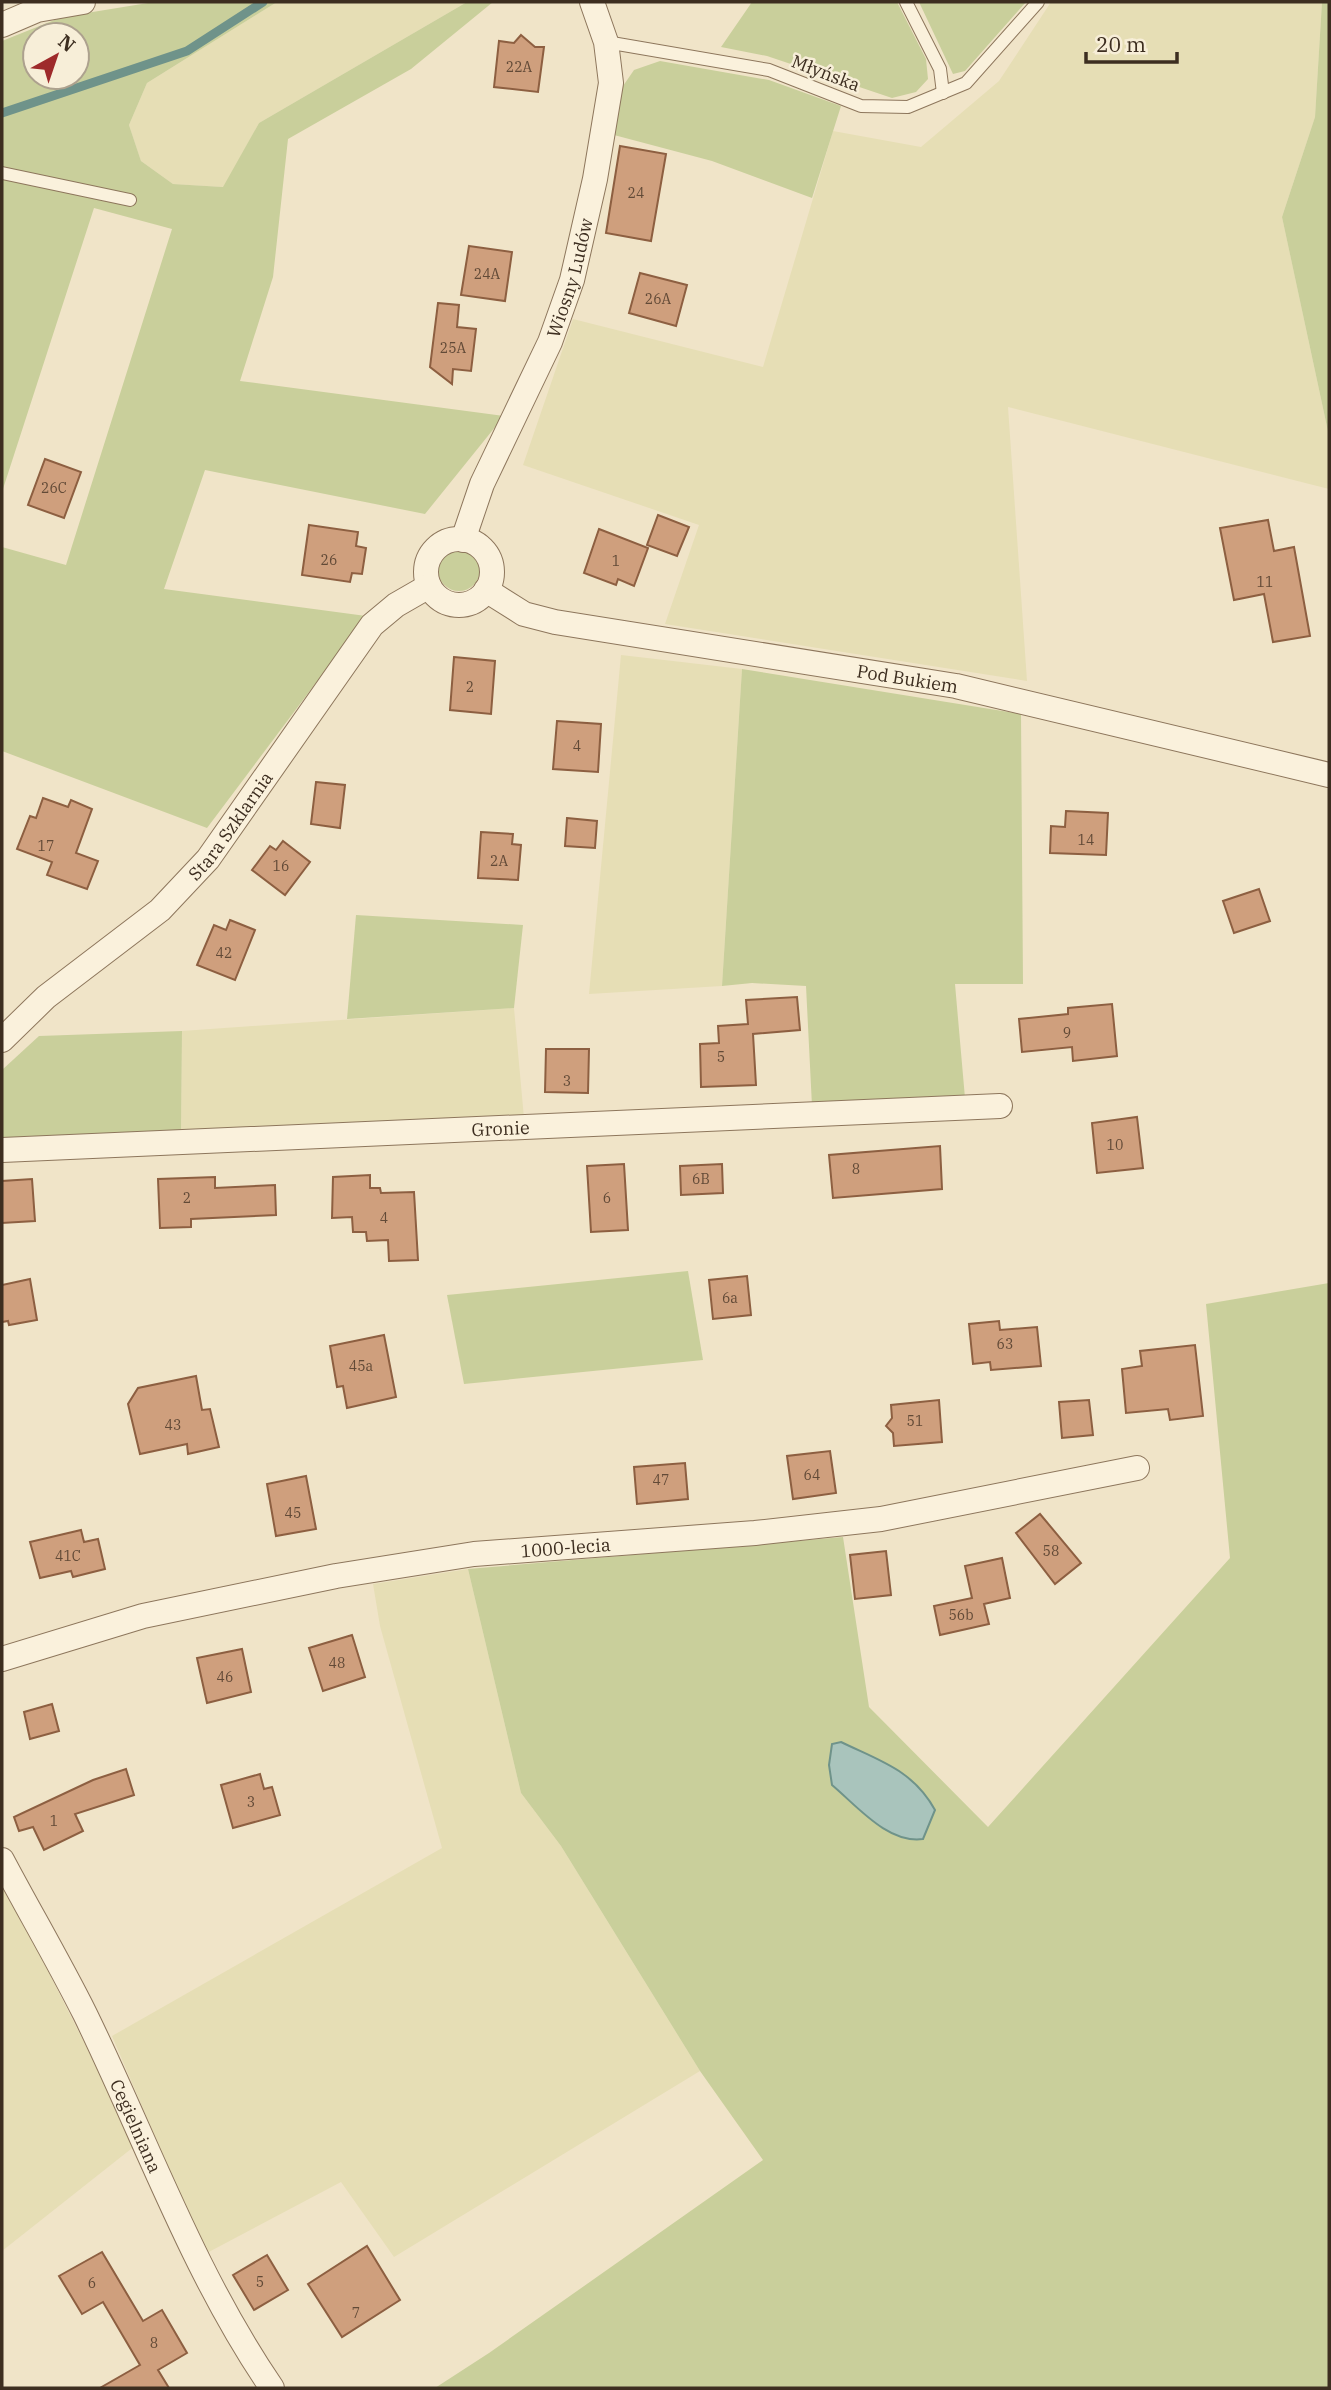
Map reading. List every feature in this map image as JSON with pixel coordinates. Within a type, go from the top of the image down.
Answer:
[{"type":"street","points":[[2,25],[37,10],[83,2]]},
{"type":"street","name":"Wiosny Ludów","points":[[463,540],[482,484],[550,342],[572,280],[595,179],[611,83],[606,42],[592,2]]},
{"type":"street","points":[[463,540],[473,543],[489,559],[492,569],[486,590],[471,603],[461,605],[442,601],[429,586],[426,566],[430,557],[443,543],[463,540]]},
{"type":"street","name":"Stara Szklarnia","points":[[2,1040],[46,998],[160,910],[200,867],[372,625],[396,605],[429,586]]},
{"type":"street","name":"Pod Bukiem","points":[[486,590],[524,614],[555,622],[956,686],[1329,775]]},
{"type":"street","name":"Gronie","points":[[2,1150],[1000,1107]]},
{"type":"street","name":"1000-lecia","points":[[2,1659],[143,1616],[336,1576],[474,1554],[755,1533],[881,1519],[1137,1468]]},
{"type":"street","name":"Cegielniana","points":[[2,1860],[85,2014],[181,2224],[243,2345],[272,2388]]},
{"type":"lane","points":[[906,2],[940,69],[943,93]]},
{"type":"lane","name":"Młyńska","points":[[606,42],[769,70],[860,106],[908,107],[966,83],[1038,2]]},
{"type":"lane","points":[[2,173],[130,200]]},
{"type":"shaded area","points":[[277,2],[467,2],[259,123],[224,187],[173,184],[141,161],[129,125],[147,83]]},
{"type":"shaded area","points":[[1051,2],[1322,2],[1315,117],[1282,217],[1329,436],[1329,489],[1008,407],[1027,681],[665,624],[699,525],[523,465],[573,319],[763,367],[833,131],[921,147],[999,81]]},
{"type":"shaded area","points":[[621,655],[742,669],[722,986],[589,994]]},
{"type":"shaded area","points":[[514,1008],[524,1118],[181,1135],[182,1031]]},
{"type":"shaded area","points":[[468,1569],[521,1793],[561,1846],[700,2071],[394,2257],[341,2182],[205,2254],[112,2036],[442,1848],[380,1626],[373,1584]]},
{"type":"shaded area","points":[[2,1880],[136,2145],[2,2251]]},
{"type":"green space","points":[[154,2],[277,2],[147,83],[129,125],[141,161],[173,184],[223,187],[259,123],[467,2],[493,2],[411,69],[288,139],[273,277],[240,381],[504,416],[425,514],[205,470],[164,589],[366,616],[207,828],[2,751],[2,547],[66,565],[172,229],[94,208],[2,492],[2,41],[21,33],[21,91],[91,91],[91,21],[52,21],[62,17]]},
{"type":"green space","points":[[752,2],[897,2],[926,59],[928,79],[916,92],[892,98],[767,56],[721,47]]},
{"type":"green space","points":[[919,2],[1026,2],[965,71],[953,74]]},
{"type":"green space","points":[[1322,2],[1329,2],[1329,436],[1282,217],[1315,117]]},
{"type":"green space","points":[[660,61],[769,80],[841,106],[812,198],[712,161],[614,135],[623,86],[634,70]]},
{"type":"green space","points":[[459,549],[474,555],[480,570],[474,585],[459,591],[444,585],[438,570],[444,555]]},
{"type":"green space","points":[[742,669],[1021,714],[1023,984],[955,984],[965,1098],[812,1106],[806,986],[752,983],[722,986]]},
{"type":"green space","points":[[356,915],[523,925],[514,1008],[347,1019]]},
{"type":"green space","points":[[182,1031],[181,1135],[2,1141],[2,1070],[39,1036]]},
{"type":"green space","points":[[688,1271],[703,1360],[464,1384],[447,1295]]},
{"type":"green space","points":[[1329,1283],[1329,2388],[435,2388],[763,2160],[700,2071],[561,1846],[521,1793],[468,1569],[843,1537],[869,1707],[988,1827],[1230,1558],[1206,1304]]},
{"type":"water","points":[[841,1742],[882,1761],[917,1785],[935,1810],[923,1839],[910,1839],[885,1830],[832,1785],[829,1765],[832,1744]]},
{"type":"building","points":[[521,35],[535,47],[544,47],[538,92],[494,87],[499,41],[514,43]]},
{"type":"building","points":[[620,146],[666,154],[651,241],[606,233]]},
{"type":"building","points":[[469,246],[512,252],[505,301],[461,295]]},
{"type":"building","points":[[640,273],[687,285],[676,326],[629,313]]},
{"type":"building","points":[[438,303],[459,305],[457,327],[476,329],[471,371],[453,369],[452,384],[430,367]]},
{"type":"building","points":[[45,459],[81,472],[64,518],[28,505]]},
{"type":"building","points":[[658,515],[689,527],[677,556],[647,545]]},
{"type":"building","points":[[1268,520],[1274,551],[1294,547],[1310,636],[1273,642],[1264,594],[1234,600],[1220,528]]},
{"type":"building","points":[[309,525],[358,532],[356,546],[366,548],[362,574],[352,573],[350,582],[302,575]]},
{"type":"building","points":[[599,529],[648,548],[634,586],[618,579],[616,585],[584,573]]},
{"type":"building","points":[[454,657],[495,661],[491,714],[450,710]]},
{"type":"building","points":[[557,721],[601,724],[598,772],[553,769]]},
{"type":"building","points":[[316,782],[345,785],[340,828],[311,824]]},
{"type":"building","points":[[43,798],[68,807],[71,800],[92,809],[76,853],[98,861],[87,889],[47,875],[52,862],[17,849],[30,816],[36,818]]},
{"type":"building","points":[[1066,811],[1108,813],[1106,855],[1050,853],[1051,826],[1065,827]]},
{"type":"building","points":[[567,818],[597,821],[595,848],[565,846]]},
{"type":"building","points":[[481,832],[513,834],[512,844],[521,845],[518,880],[478,878]]},
{"type":"building","points":[[283,841],[310,862],[285,895],[252,870],[270,846],[276,850]]},
{"type":"building","points":[[1259,889],[1270,921],[1234,933],[1223,901]]},
{"type":"building","points":[[230,920],[255,930],[235,980],[197,965],[214,925],[226,930]]},
{"type":"building","points":[[797,997],[800,1030],[753,1034],[756,1085],[701,1087],[700,1044],[719,1043],[718,1026],[748,1024],[746,1000]]},
{"type":"building","points":[[1112,1004],[1117,1056],[1073,1061],[1072,1047],[1022,1052],[1019,1019],[1068,1014],[1068,1008]]},
{"type":"building","points":[[546,1049],[589,1049],[588,1093],[545,1092]]},
{"type":"building","points":[[1137,1117],[1143,1168],[1097,1173],[1092,1123]]},
{"type":"building","points":[[940,1146],[942,1189],[833,1198],[829,1155]]},
{"type":"building","points":[[624,1164],[628,1230],[591,1232],[587,1166]]},
{"type":"building","points":[[722,1164],[723,1193],[681,1195],[680,1166]]},
{"type":"building","points":[[370,1175],[370,1188],[380,1188],[381,1193],[414,1192],[418,1260],[389,1261],[388,1240],[367,1241],[366,1232],[353,1232],[352,1217],[332,1218],[333,1177]]},
{"type":"building","points":[[215,1177],[215,1188],[275,1185],[276,1215],[191,1219],[191,1227],[160,1228],[158,1179]]},
{"type":"building","points":[[32,1179],[35,1221],[2,1223],[2,1181]]},
{"type":"building","points":[[747,1276],[751,1315],[713,1319],[709,1280]]},
{"type":"building","points":[[30,1279],[37,1320],[9,1325],[8,1321],[2,1322],[2,1285]]},
{"type":"building","points":[[999,1321],[1000,1330],[1037,1327],[1041,1366],[991,1370],[990,1362],[973,1364],[969,1324]]},
{"type":"building","points":[[384,1335],[396,1397],[347,1408],[343,1386],[337,1387],[330,1346]]},
{"type":"building","points":[[1195,1345],[1203,1416],[1170,1420],[1168,1409],[1126,1413],[1122,1369],[1142,1366],[1140,1351]]},
{"type":"building","points":[[196,1376],[202,1410],[210,1409],[219,1447],[188,1454],[187,1444],[140,1454],[128,1404],[138,1388]]},
{"type":"building","points":[[939,1400],[942,1442],[894,1446],[893,1433],[886,1426],[892,1418],[891,1405]]},
{"type":"building","points":[[1089,1400],[1093,1435],[1062,1438],[1059,1402]]},
{"type":"building","points":[[830,1451],[836,1493],[793,1499],[787,1456]]},
{"type":"building","points":[[685,1463],[688,1499],[637,1504],[634,1467]]},
{"type":"building","points":[[306,1476],[316,1529],[276,1536],[267,1484]]},
{"type":"building","points":[[1040,1514],[1081,1563],[1055,1584],[1016,1533]]},
{"type":"building","points":[[81,1530],[84,1542],[98,1539],[105,1569],[73,1577],[71,1571],[40,1578],[30,1542]]},
{"type":"building","points":[[886,1551],[891,1595],[855,1599],[850,1555]]},
{"type":"building","points":[[1002,1558],[1010,1598],[984,1604],[989,1624],[940,1635],[934,1606],[972,1598],[965,1566]]},
{"type":"building","points":[[352,1635],[365,1677],[323,1691],[309,1648]]},
{"type":"building","points":[[242,1649],[251,1692],[207,1703],[197,1658]]},
{"type":"building","points":[[52,1704],[59,1731],[30,1739],[24,1712]]},
{"type":"building","points":[[126,1769],[134,1795],[75,1814],[83,1831],[44,1850],[33,1827],[19,1831],[14,1817],[93,1780]]},
{"type":"building","points":[[260,1774],[264,1789],[272,1787],[280,1815],[233,1828],[221,1785]]},
{"type":"building","points":[[367,2246],[400,2300],[342,2337],[308,2284]]},
{"type":"building","points":[[102,2252],[143,2321],[162,2310],[187,2353],[158,2370],[169,2388],[100,2388],[140,2365],[103,2302],[82,2314],[59,2276]]},
{"type":"building","points":[[267,2255],[288,2290],[254,2310],[233,2275]]},
{"type":"waterway","points":[[2,113],[187,51],[263,2]]}]
